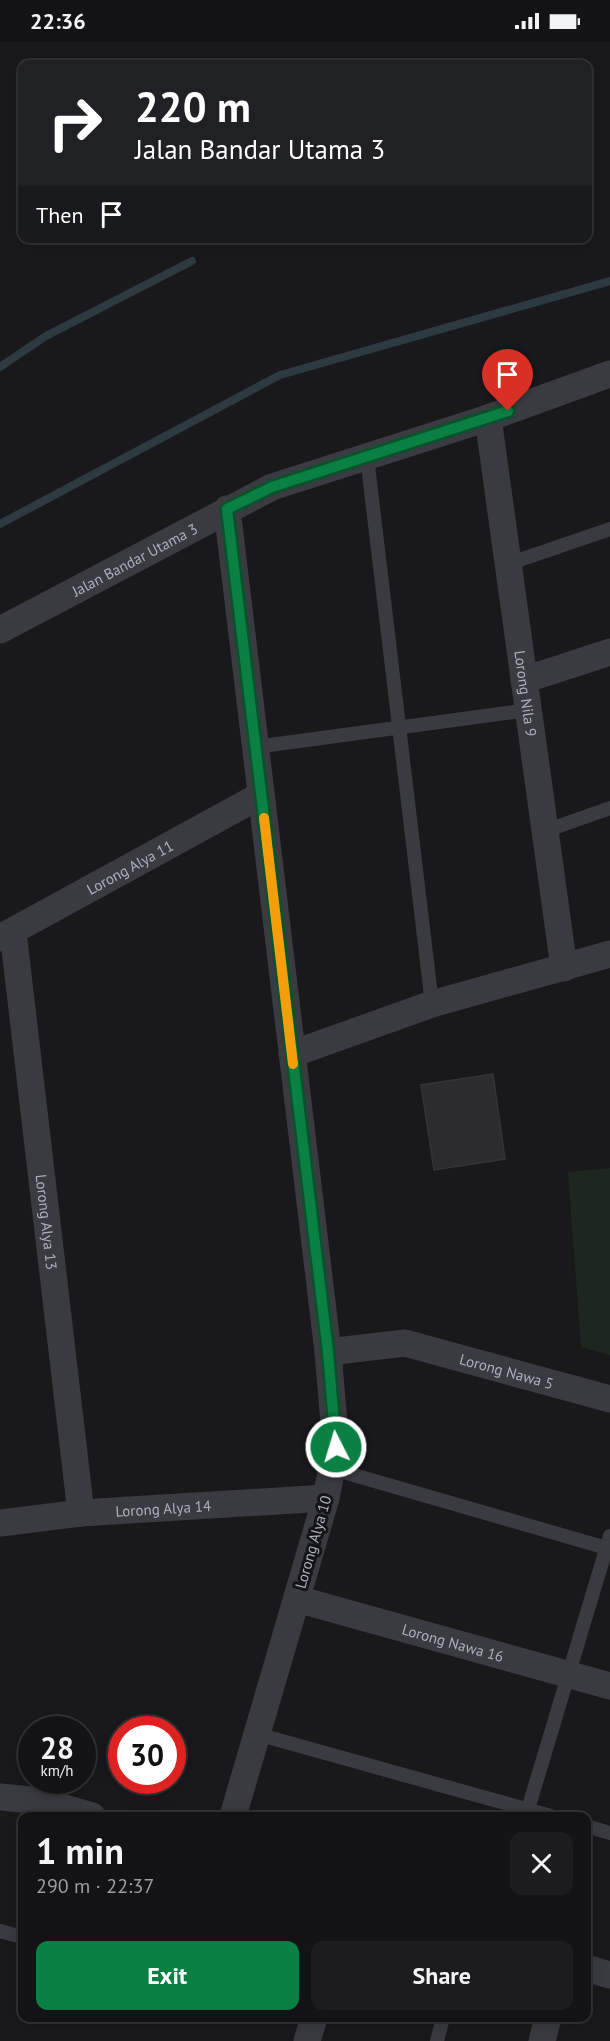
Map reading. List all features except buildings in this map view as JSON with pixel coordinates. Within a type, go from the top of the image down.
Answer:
[{"type":"street","name":"Jalan Bandar Utama 3","points":[[0,630],[272,487],[488,418],[610,374]]},
{"type":"street","name":"Lorong Nila 9","points":[[488,418],[564,968]]},
{"type":"street","name":"Lorong Alya 10","points":[[227,509],[328,1352],[336,1447],[326,1498],[234,1812]]},
{"type":"street","points":[[524,680],[610,652]]},
{"type":"street","name":"Lorong Alya 11","points":[[7,935],[261,795]]},
{"type":"street","name":"Lorong Alya 13","points":[[7,935],[81,1513]]},
{"type":"street","points":[[292,1054],[432,1004],[610,954]]},
{"type":"street","name":"Lorong Nawa 5","points":[[328,1352],[405,1343],[610,1399]]},
{"type":"street","name":"Lorong Alya 14","points":[[0,1523],[81,1513],[326,1498]]},
{"type":"street","name":"Lorong Nawa 16","points":[[297,1599],[610,1686]]},
{"type":"street","points":[[0,1797],[41,1802],[77,1812]]},
{"type":"street","points":[[591,1969],[610,1975]]},
{"type":"street","points":[[542,2041],[547,2022]]},
{"type":"lane","points":[[367,458],[432,1004]]},
{"type":"lane","points":[[508,564],[610,529]]},
{"type":"lane","points":[[255,747],[528,710]]},
{"type":"lane","points":[[545,831],[610,808]]},
{"type":"lane","points":[[333,1469],[609,1544],[527,1812]]},
{"type":"lane","points":[[257,1734],[524,1812]]},
{"type":"lane","points":[[591,1827],[610,1833]]},
{"type":"lane","points":[[0,1931],[18,1936]]},
{"type":"lane","points":[[437,2041],[442,2022]]},
{"type":"shaded area","points":[[610,1168],[610,1355],[581,1347],[568,1172]]},
{"type":"waterway","points":[[0,367],[46,336],[192,261]]},
{"type":"waterway","points":[[0,524],[280,375],[610,281]]},
{"type":"slow traffic","points":[[264,818],[293,1064]]},
{"type":"route","points":[[336,1447],[328,1352],[227,509],[272,487],[508,411]]}]
